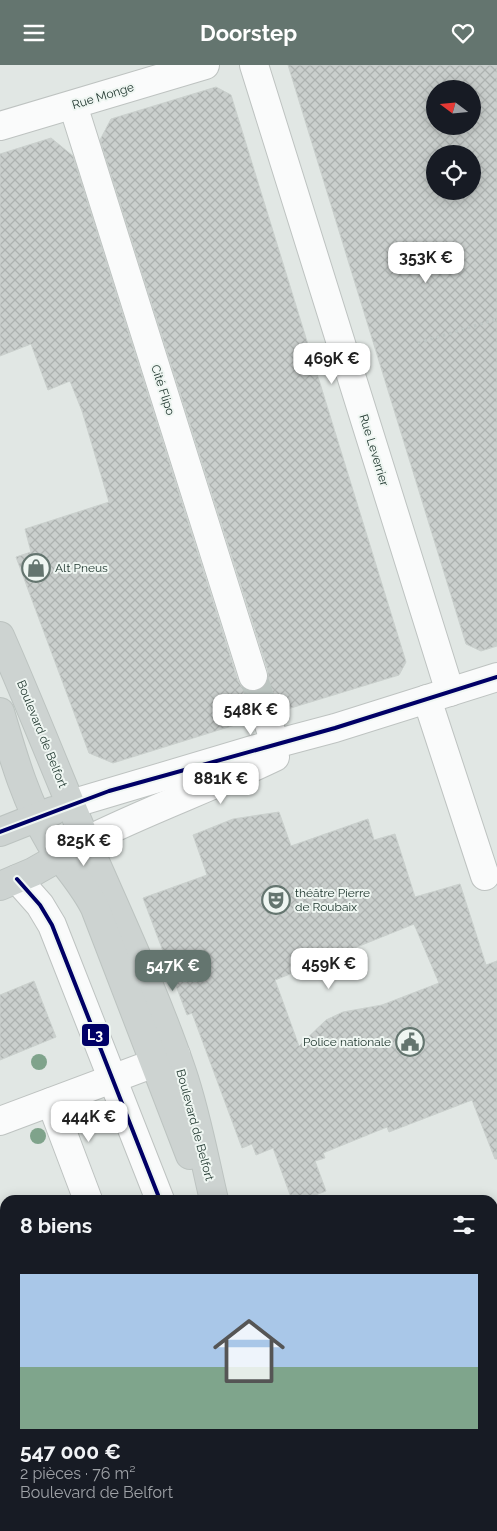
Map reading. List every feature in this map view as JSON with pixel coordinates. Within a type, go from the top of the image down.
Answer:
[{"type":"main road","name":"Boulevard de Belfort","points":[[0,636],[112,899],[165,1059],[185,1143],[211,1195]]},
{"type":"main road","name":"Boulevard de Belfort","points":[[0,712],[15,761],[37,817],[49,840],[84,889],[95,909],[165,1059]]},
{"type":"main road","points":[[0,832],[71,804]]},
{"type":"main road","points":[[9,883],[61,857],[86,841]]},
{"type":"street","name":"Rue Monge","points":[[0,126],[205,65]]},
{"type":"street","name":"Rue Leverrier","points":[[254,65],[438,695],[485,876]]},
{"type":"street","name":"Cité Flipo","points":[[73,105],[254,676]]},
{"type":"street","points":[[71,804],[122,787],[275,743],[335,728],[497,677]]},
{"type":"street","points":[[266,715],[275,743]]},
{"type":"street","points":[[86,841],[243,772],[335,728]]},
{"type":"street","points":[[9,883],[40,905],[52,925],[158,1195]]},
{"type":"street","points":[[0,1121],[165,1059]]},
{"type":"street","points":[[51,1102],[86,1195]]},
{"type":"path","points":[[418,343],[497,319]]},
{"type":"building","points":[[288,65],[497,65],[497,646],[481,651],[466,644]]},
{"type":"building","points":[[216,87],[231,95],[406,662],[399,675],[281,711],[276,703],[269,700],[261,700],[255,704],[251,711],[251,720],[113,763],[89,753],[16,557],[31,552],[25,529],[109,502],[82,411],[70,381],[48,390],[31,344],[0,356],[0,154],[51,138],[73,156],[238,681],[242,687],[249,691],[258,691],[264,687],[268,680],[268,671],[100,140],[111,119]]},
{"type":"building","name":"Police nationale","points":[[279,812],[291,846],[368,819],[374,840],[395,834],[415,897],[460,884],[486,965],[497,961],[497,1159],[495,1159],[472,1100],[389,1132],[387,1127],[323,1153],[325,1158],[315,1161],[326,1191],[315,1195],[290,1195],[273,1148],[256,1155],[252,1144],[242,1148],[192,1013],[187,1015],[143,898],[207,875],[193,835],[233,819]],"holes":[[[414,924],[439,983],[382,1005],[343,1012],[326,1020],[299,1046],[275,980]]]},
{"type":"building","points":[[34,981],[56,1037],[0,1060],[0,995]]},
{"type":"tunnel","points":[[253,676],[266,715]]},
{"type":"transit line","name":"L3","points":[[0,832],[109,791],[335,728],[497,677]]},
{"type":"transit line","name":"L3","points":[[17,879],[40,905],[52,925],[158,1195]]},
{"type":"place","name":"Alt Pneus","points":[[36,568]]},
{"type":"place","name":"théâtre Pierre de Roubaix","points":[[276,900]]},
{"type":"place","name":"Police nationale","points":[[410,1042]]}]
